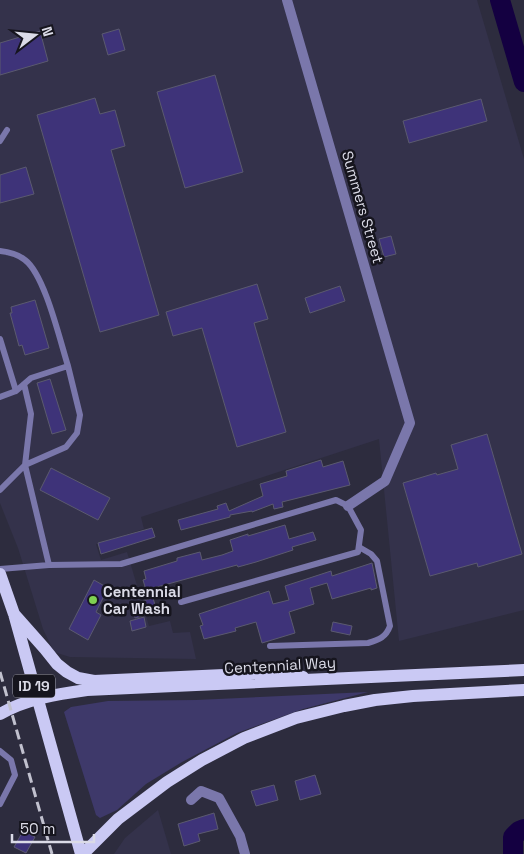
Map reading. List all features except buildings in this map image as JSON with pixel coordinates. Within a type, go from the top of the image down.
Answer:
[{"type":"main road","name":"ID 19","points":[[0,574],[14,614],[82,854]]},
{"type":"main road","points":[[0,607],[7,594]]},
{"type":"main road","points":[[14,614],[57,664],[78,678],[94,681],[286,672],[316,680]]},
{"type":"main road","name":"Centennial Way","points":[[0,714],[10,708],[38,699],[87,690],[524,670]]},
{"type":"main road","points":[[82,854],[118,820],[167,782],[202,760],[244,738],[296,718],[375,700],[524,690]]},
{"type":"street","name":"Summers Street","points":[[287,0],[410,423],[385,480],[348,506]]},
{"type":"street","points":[[191,800],[201,791],[219,798],[240,836],[245,854]]},
{"type":"lane","points":[[0,141],[7,130]]},
{"type":"lane","points":[[0,251],[9,252],[25,260],[35,271],[44,289],[68,366],[80,415],[76,433],[66,447],[25,465],[0,490]]},
{"type":"lane","points":[[0,339],[16,391]]},
{"type":"lane","points":[[0,397],[16,391],[32,378],[68,366]]},
{"type":"lane","points":[[24,384],[31,414],[25,465],[49,565]]},
{"type":"lane","points":[[0,569],[49,565],[121,564],[336,500],[348,506],[361,530],[358,552],[181,602]]},
{"type":"lane","points":[[270,646],[368,643],[381,639],[388,633],[390,626],[377,561],[371,554],[358,547]]},
{"type":"lane","points":[[0,751],[11,760],[15,775],[0,804]]},
{"type":"shaded area","points":[[0,0],[477,0],[524,159],[524,610],[399,641],[379,439],[141,517],[144,529],[96,544],[101,560],[127,552],[149,626],[170,621],[173,633],[190,632],[196,659],[70,657],[54,652],[43,629],[18,548],[0,503]]},
{"type":"shaded area","points":[[368,692],[303,709],[237,733],[182,762],[146,784],[117,810],[100,818],[96,815],[64,712],[71,707],[108,701],[196,700]]},
{"type":"shaded area","points":[[158,810],[171,854],[114,854],[125,838]]},
{"type":"waterway","points":[[500,0],[524,82]]},
{"type":"waterway","points":[[513,854],[513,837],[524,829]]},
{"type":"railway","points":[[0,672],[52,854]]},
{"type":"place","name":"Centennial Car Wash","points":[[93,600]]}]
